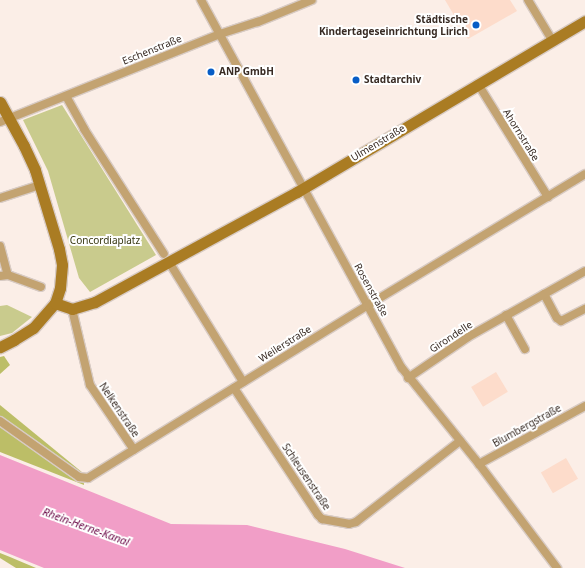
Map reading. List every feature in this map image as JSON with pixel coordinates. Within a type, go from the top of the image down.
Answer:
[{"type":"street","name":"Rosenstraße","points":[[201,0],[408,378],[479,464],[557,568]]},
{"type":"street","name":"Eschenstraße","points":[[4,121],[220,34],[258,22],[312,0]]},
{"type":"street","points":[[528,0],[552,40]]},
{"type":"street","name":"Ulmenstraße","points":[[72,309],[96,302],[167,258],[303,187],[585,21]]},
{"type":"street","name":"Ahornstraße","points":[[478,84],[548,197]]},
{"type":"street","points":[[66,96],[84,129],[244,382]]},
{"type":"street","points":[[0,102],[4,121],[24,146],[40,185],[61,257],[60,288],[55,303],[33,328],[0,347]]},
{"type":"street","name":"Weilerstraße","points":[[0,421],[82,478],[91,477],[368,305],[585,174]]},
{"type":"street","points":[[0,198],[40,185]]},
{"type":"street","points":[[0,246],[4,276],[41,287]]},
{"type":"street","name":"Girondelle","points":[[408,378],[468,336],[585,271]]},
{"type":"street","points":[[544,294],[557,318],[561,321],[585,309]]},
{"type":"street","points":[[55,303],[72,309]]},
{"type":"street","name":"Nelkenstraße","points":[[72,309],[90,385],[134,450]]},
{"type":"street","points":[[506,315],[525,349]]},
{"type":"street","name":"Schleusenstraße","points":[[234,388],[322,519],[353,524],[460,441]]},
{"type":"street","name":"Blumbergstraße","points":[[479,464],[585,406]]},
{"type":"shaded area","name":"Städtische Kindertageseinrichtung Lirich","points":[[445,0],[510,0],[517,11],[468,39]]},
{"type":"shaded area","points":[[4,356],[10,365],[0,374],[0,357]]},
{"type":"shaded area","points":[[496,372],[508,392],[483,407],[471,387]]},
{"type":"shaded area","points":[[0,405],[83,473],[84,485],[0,452]]},
{"type":"shaded area","points":[[566,458],[578,479],[553,493],[541,472]]},
{"type":"shaded area","points":[[0,553],[36,568],[16,568],[0,558]]},
{"type":"green space","name":"Concordiaplatz","points":[[62,105],[156,255],[90,292],[79,278],[48,171],[23,120]]},
{"type":"green space","points":[[7,305],[32,317],[12,333],[0,336],[0,306]]},
{"type":"water","name":"Rhein-Herne-Kanal","points":[[0,455],[171,524],[247,525],[345,549],[405,568],[44,568],[0,550]]},
{"type":"place","name":"Städtische Kindertageseinrichtung Lirich","points":[[476,25]]},
{"type":"place","name":"ANP GmbH","points":[[211,72]]},
{"type":"place","name":"Stadtarchiv","points":[[356,80]]}]
